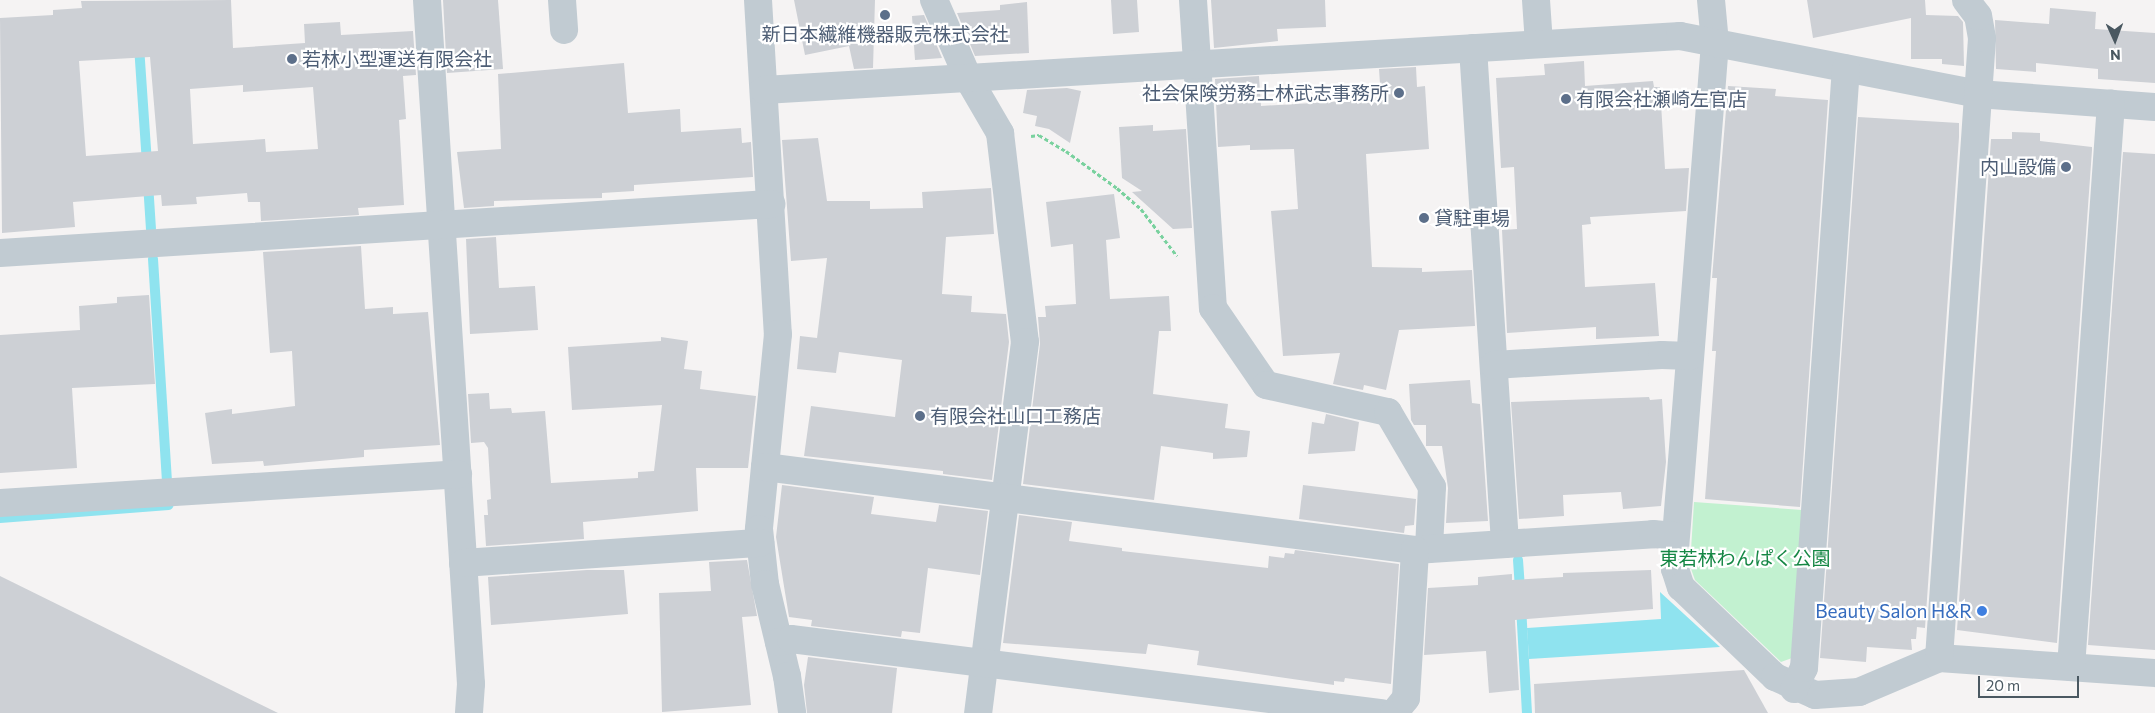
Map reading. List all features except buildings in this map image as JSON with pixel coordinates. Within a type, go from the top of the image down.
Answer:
[{"type":"street","points":[[427,0],[471,684],[469,713]]},
{"type":"street","points":[[562,0],[564,30]]},
{"type":"street","points":[[758,0],[778,334],[765,467],[760,543],[792,713]]},
{"type":"street","points":[[934,0],[968,78],[1001,139],[1025,342],[978,713]]},
{"type":"street","points":[[1193,0],[1213,308],[1266,385],[1388,412],[1432,487],[1422,549],[1406,698],[1394,713]]},
{"type":"street","points":[[1536,0],[1538,44]]},
{"type":"street","points":[[1711,0],[1715,42],[1676,536],[1675,569],[1681,587],[1768,671],[1794,689],[1837,696],[1859,692],[1939,658],[2155,673]]},
{"type":"street","points":[[1939,658],[1982,26],[1966,0]]},
{"type":"street","points":[[764,90],[1680,36],[1978,94],[2155,107]]},
{"type":"street","points":[[1473,48],[1505,544]]},
{"type":"street","points":[[1794,689],[1804,668],[1846,68]]},
{"type":"street","points":[[2071,667],[2110,103]]},
{"type":"street","points":[[0,254],[771,204]]},
{"type":"street","points":[[1494,366],[1662,354],[1690,356]]},
{"type":"street","points":[[765,467],[1422,549],[1676,536]]},
{"type":"street","points":[[0,503],[458,474]]},
{"type":"street","points":[[463,563],[760,543]]},
{"type":"street","points":[[779,642],[791,639],[1381,713]]},
{"type":"path","points":[[1001,139],[1039,135],[1093,168],[1140,209],[1182,263]]},
{"type":"green space","name":"東若林わんぱく公園","points":[[1694,502],[1802,510],[1792,658],[1781,662],[1695,580],[1690,566]]},
{"type":"water","points":[[1660,592],[1720,647],[1529,659],[1527,628],[1661,619]]},
{"type":"waterway","points":[[139,46],[147,164]]},
{"type":"waterway","points":[[148,183],[151,229]]},
{"type":"waterway","points":[[153,259],[167,480]]},
{"type":"waterway","points":[[0,518],[169,505]]},
{"type":"waterway","points":[[1518,560],[1520,592]]},
{"type":"waterway","points":[[1521,606],[1527,713]]},
{"type":"place","name":"新日本繊維機器販売株式会社","points":[[885,15]]},
{"type":"place","name":"若林小型運送有限会社","points":[[292,59]]},
{"type":"place","name":"社会保険労務士林武志事務所","points":[[1399,93]]},
{"type":"place","name":"有限会社瀬崎左官店","points":[[1566,99]]},
{"type":"place","name":"内山設備","points":[[2066,167]]},
{"type":"place","name":"貸駐車場","points":[[1424,218]]},
{"type":"place","name":"有限会社山口工務店","points":[[920,416]]},
{"type":"place","name":"Beauty Salon H&R","points":[[1982,611]]}]
